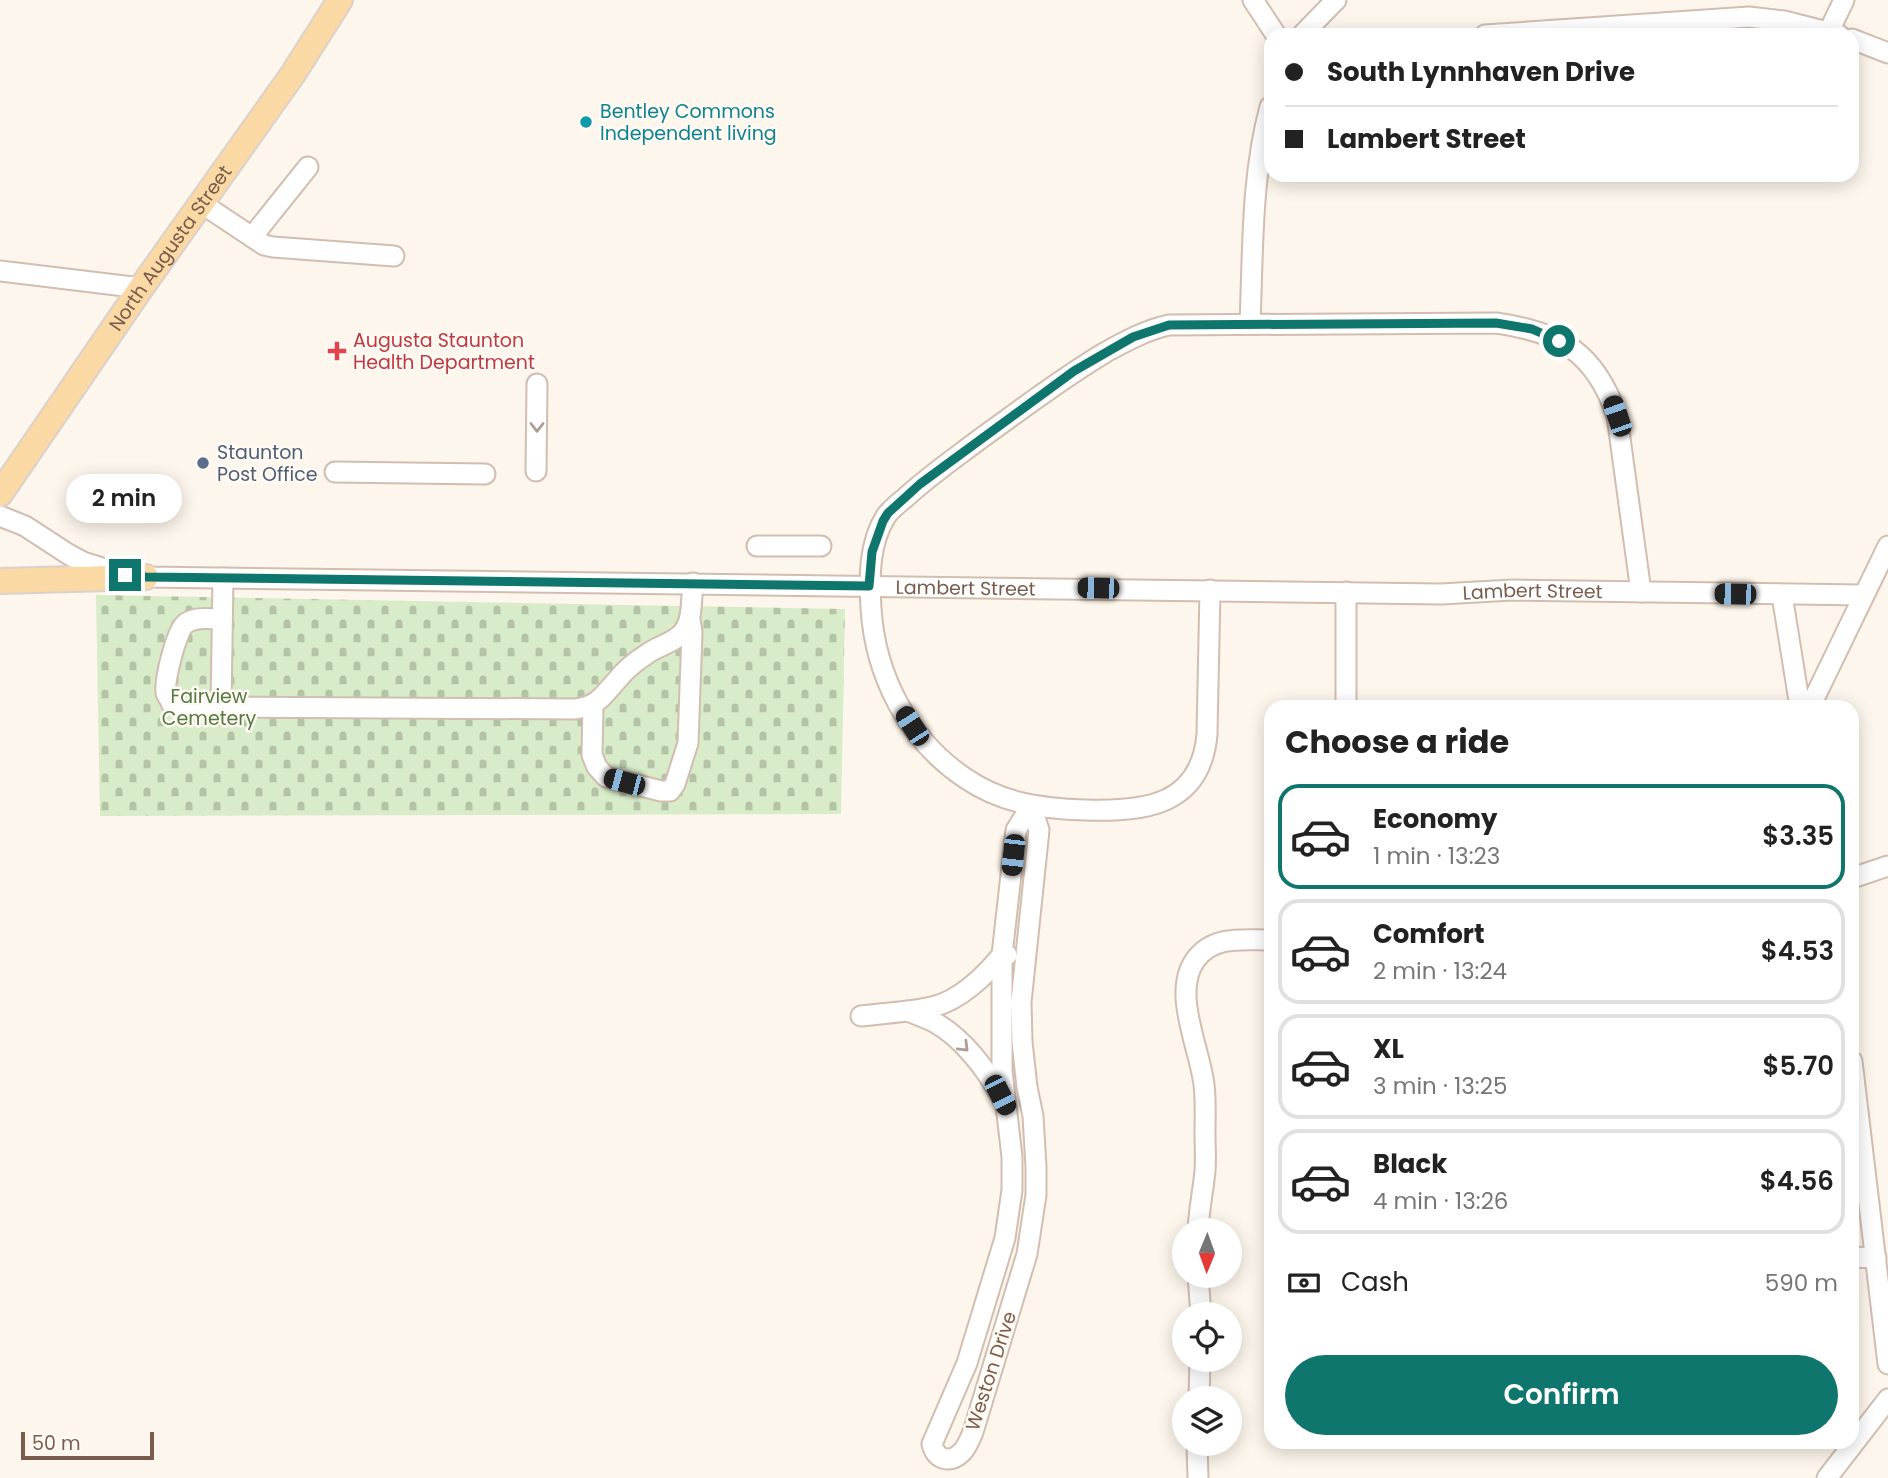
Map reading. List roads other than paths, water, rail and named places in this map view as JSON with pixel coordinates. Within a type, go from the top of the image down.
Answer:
[{"type":"main road","name":"North Augusta Street","points":[[0,494],[141,288],[293,74],[340,0]]},
{"type":"main road","points":[[0,581],[146,577]]},
{"type":"street","points":[[1253,0],[1271,28]]},
{"type":"street","points":[[1309,28],[1336,0]]},
{"type":"street","points":[[1836,28],[1844,0]]},
{"type":"street","points":[[1592,28],[1749,17],[1813,28]]},
{"type":"street","points":[[1859,43],[1888,53]]},
{"type":"street","points":[[1250,324],[1256,191],[1264,137]]},
{"type":"street","points":[[252,237],[308,167]]},
{"type":"street","points":[[201,202],[264,245],[394,256]]},
{"type":"street","points":[[0,271],[141,288]]},
{"type":"street","points":[[1210,590],[1206,745],[1189,782],[1181,791],[1158,804],[1129,810],[1059,810],[1031,806],[1000,797],[964,778],[949,766],[912,726],[886,681],[878,656],[872,628],[869,586],[872,552],[888,513],[920,484],[1074,371],[1133,337],[1166,325],[1496,323],[1538,331],[1579,353],[1592,367],[1612,401],[1617,416],[1641,592]]},
{"type":"street","points":[[537,384],[537,471]]},
{"type":"street","points":[[335,471],[485,474]]},
{"type":"street","name":"Lambert Street","points":[[0,516],[25,526],[83,562],[125,575],[146,577],[1441,594],[1512,590],[1863,594]]},
{"type":"street","points":[[757,546],[821,546]]},
{"type":"street","points":[[1813,700],[1888,546]]},
{"type":"street","points":[[221,707],[223,578]]},
{"type":"street","points":[[593,705],[593,755],[597,767],[606,777],[670,791],[675,784],[688,743],[693,583]]},
{"type":"street","points":[[1346,592],[1346,700]]},
{"type":"street","points":[[1782,594],[1799,700]]},
{"type":"street","points":[[222,619],[196,619],[184,625],[176,639],[169,667],[166,692],[171,703],[180,706],[221,707],[575,709],[593,705],[604,697],[631,666],[652,650],[680,635],[686,629],[690,618]]},
{"type":"street","name":"Weston Drive","points":[[1031,806],[1039,830],[1021,1002],[1022,1042],[1033,1116],[1035,1155],[1036,1195],[1032,1226],[1019,1285],[973,1432],[964,1450],[950,1459],[945,1459],[938,1457],[932,1444],[967,1363],[1005,1238],[1012,1191],[1002,1071],[1002,955],[1016,830],[1031,806]]},
{"type":"street","points":[[1859,876],[1888,866]]},
{"type":"street","points":[[1199,1218],[1205,1168],[1204,1086],[1188,1012],[1187,976],[1198,956],[1219,942],[1264,940]]},
{"type":"street","points":[[862,1016],[934,1007],[978,980],[1002,955],[1026,956]]},
{"type":"street","points":[[907,1010],[933,1022],[962,1044],[994,1082],[1007,1108]]},
{"type":"street","points":[[1859,1118],[1888,1364]]},
{"type":"street","points":[[1859,1257],[1876,1258]]},
{"type":"street","points":[[1859,1437],[1888,1399]]},
{"type":"street","points":[[1827,1478],[1849,1449]]},
{"type":"street","points":[[1197,1456],[1198,1478]]},
{"type":"place","name":"Bentley Commons Independent living","points":[[586,122]]},
{"type":"place","name":"Augusta Staunton Health Department","points":[[337,351]]},
{"type":"place","name":"Staunton Post Office","points":[[203,463]]},
{"type":"park label","name":"Fairview Cemetery","points":[[209,707]]}]
